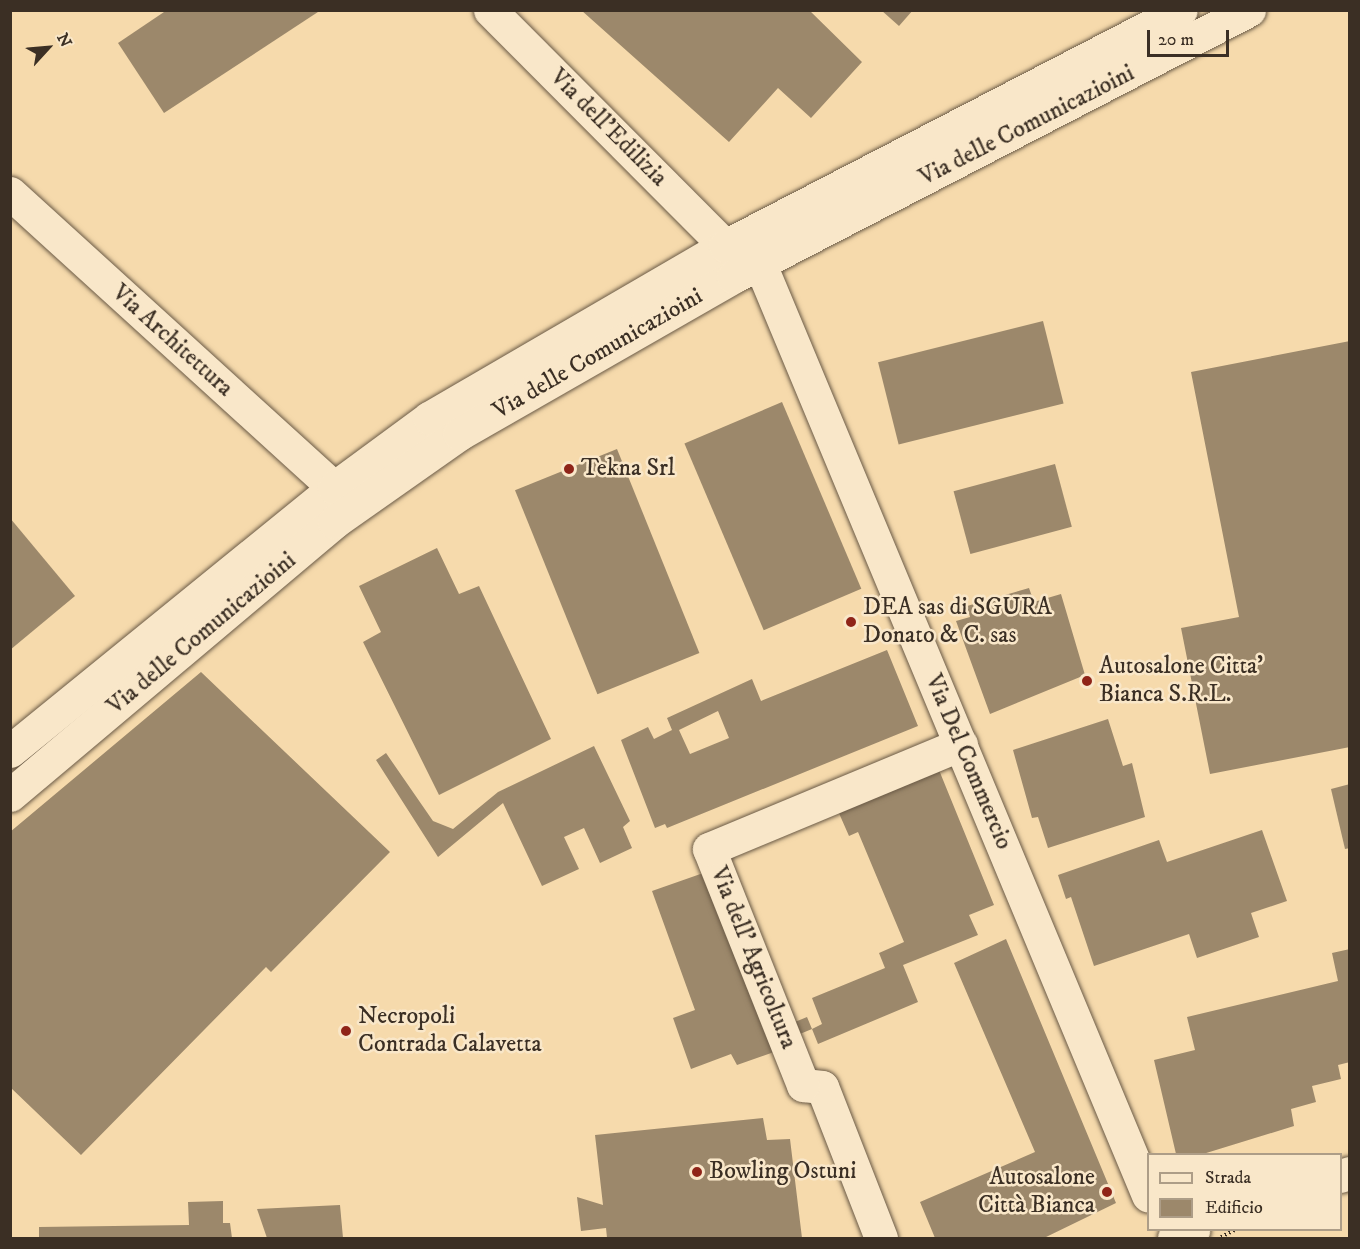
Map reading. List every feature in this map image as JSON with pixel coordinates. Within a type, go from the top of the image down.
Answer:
[{"type":"street","name":"Via dell'Edilizia","points":[[490,10],[725,246]]},
{"type":"street","name":"Via delle Comunicazioini","points":[[10,751],[334,488],[429,418],[725,246],[1189,19],[1249,10]]},
{"type":"street","name":"Via delle Comunicazioini","points":[[10,795],[334,522],[449,440],[1189,19]]},
{"type":"street","name":"Via Architettura","points":[[10,193],[334,488]]},
{"type":"street","name":"Via Del Commercio","points":[[760,264],[1147,1190]]},
{"type":"street","name":"Via dell' Agricoltura","points":[[881,1239],[822,1086],[803,1085],[709,849],[960,744]]},
{"type":"street","points":[[1174,1239],[1191,1231]]},
{"type":"path","points":[[1218,1239],[1233,1231]]},
{"type":"building","points":[[167,10],[321,10],[164,113],[118,43]]},
{"type":"building","points":[[581,10],[809,10],[862,62],[811,118],[778,88],[729,142]]},
{"type":"building","points":[[881,10],[913,10],[899,26]]},
{"type":"building","points":[[1043,321],[1064,403],[899,445],[878,362]]},
{"type":"building","points":[[1350,341],[1350,747],[1210,774],[1181,628],[1239,617],[1191,372]]},
{"type":"building","points":[[782,402],[861,589],[764,630],[684,443]]},
{"type":"building","points":[[617,449],[699,653],[597,694],[515,490]]},
{"type":"building","points":[[1055,464],[1072,527],[970,554],[954,491]]},
{"type":"building","points":[[10,518],[75,596],[10,650]]},
{"type":"building","points":[[437,548],[459,594],[479,586],[551,739],[439,795],[363,642],[381,632],[359,586]]},
{"type":"building","points":[[1029,588],[1034,602],[1061,594],[1085,675],[990,714],[956,621],[970,617],[967,606]]},
{"type":"building","points":[[887,650],[918,726],[667,828],[665,824],[655,828],[621,740],[648,727],[654,739],[672,730],[667,718],[752,679],[761,701]],"holes":[[[718,711],[729,738],[690,754],[679,730]]]},
{"type":"building","points":[[201,672],[390,852],[271,972],[266,967],[81,1155],[10,1087],[10,832]]},
{"type":"building","points":[[1108,719],[1123,766],[1132,763],[1145,817],[1048,848],[1038,817],[1032,818],[1013,750]]},
{"type":"building","points":[[594,746],[630,821],[623,827],[632,848],[600,863],[584,828],[564,837],[579,869],[542,886],[503,803],[438,857],[376,760],[386,753],[433,821],[453,829],[498,792]]},
{"type":"building","points":[[939,770],[994,905],[969,915],[978,935],[903,965],[918,1002],[818,1044],[812,1029],[822,1024],[812,998],[885,968],[879,953],[904,942],[858,832],[849,836],[838,811]]},
{"type":"building","points":[[1350,784],[1350,848],[1345,849],[1331,789]]},
{"type":"building","points":[[1262,830],[1287,901],[1251,913],[1259,937],[1197,958],[1189,934],[1094,966],[1071,897],[1066,899],[1058,875],[1159,840],[1167,862]]},
{"type":"building","points":[[709,871],[774,1052],[737,1065],[731,1054],[691,1069],[673,1018],[695,1010],[652,891]]},
{"type":"building","points":[[1006,939],[1116,1203],[1044,1238],[935,1238],[920,1202],[1035,1152],[954,963]]},
{"type":"building","points":[[1350,949],[1350,1062],[1338,1065],[1341,1079],[1312,1086],[1316,1102],[1291,1109],[1294,1126],[1206,1153],[1176,1153],[1154,1060],[1195,1050],[1187,1017],[1338,981],[1332,953]]},
{"type":"building","points":[[807,1017],[812,1029],[795,1036],[790,1024]]},
{"type":"building","name":"Bowling Ostuni","points":[[763,1118],[767,1140],[790,1139],[802,1238],[607,1238],[606,1228],[581,1231],[577,1197],[603,1205],[595,1135]]},
{"type":"building","points":[[223,1201],[223,1223],[230,1223],[232,1238],[39,1238],[39,1227],[189,1225],[188,1202]]},
{"type":"building","points":[[340,1205],[343,1238],[267,1238],[257,1209]]},
{"type":"place","name":"Tekna Srl","points":[[569,469]]},
{"type":"place","name":"DEA sas di SGURA Donato & C. sas","points":[[851,622]]},
{"type":"place","name":"Autosalone Citta' Bianca S.R.L.","points":[[1087,681]]},
{"type":"place","name":"Necropoli Contrada Calavetta","points":[[346,1031]]},
{"type":"place","name":"Bowling Ostuni","points":[[697,1172]]},
{"type":"place","name":"Autosalone Città Bianca","points":[[1107,1192]]}]
